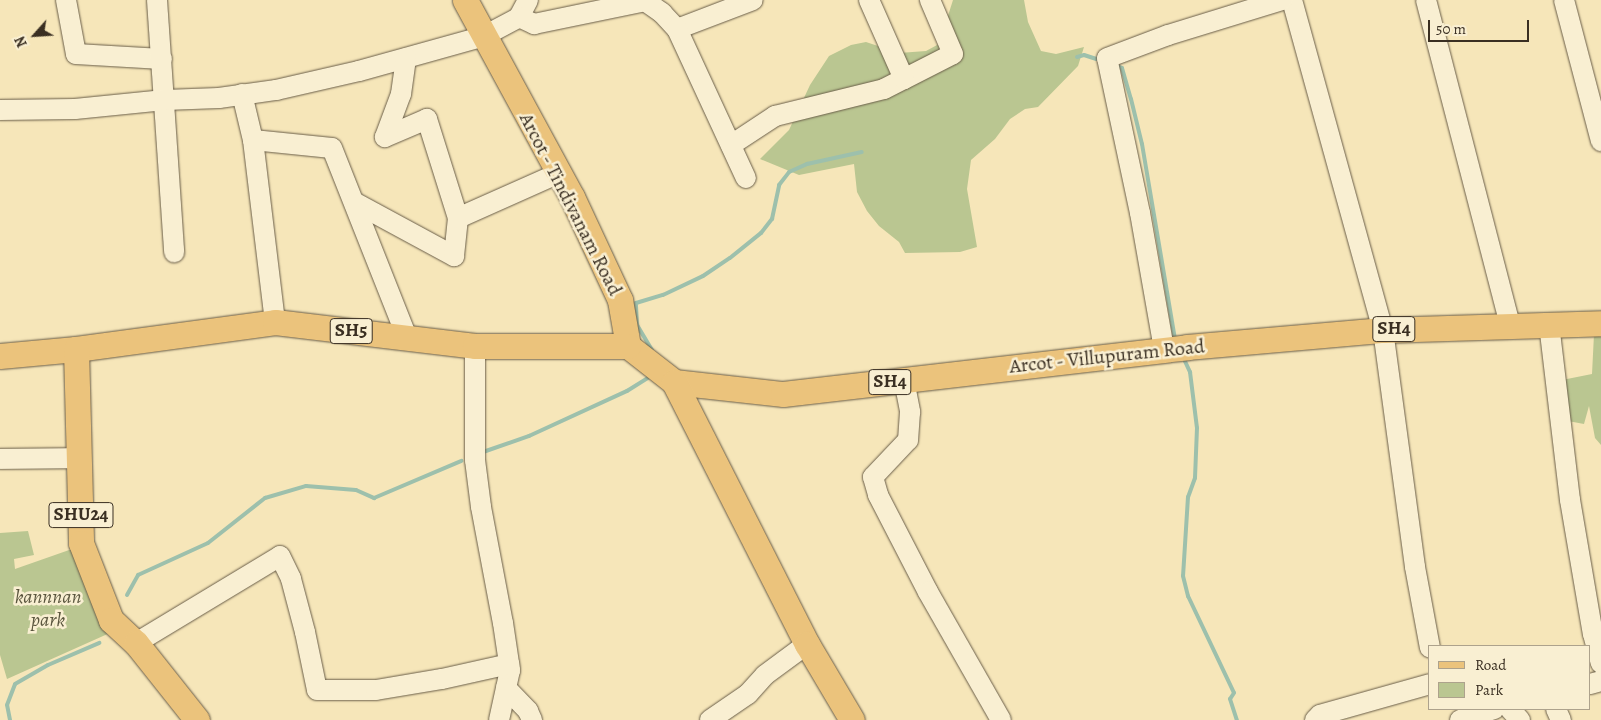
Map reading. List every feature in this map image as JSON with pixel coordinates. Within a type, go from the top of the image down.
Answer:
[{"type":"main road","name":"Arcot - Tindivanam Road","points":[[465,0],[559,173],[620,300],[628,346]]},
{"type":"main road","name":"SH5","points":[[76,349],[275,322],[475,346],[628,346]]},
{"type":"main road","name":"Arcot - Villupuram Road","points":[[674,382],[783,394],[1176,348],[1384,330],[1510,324],[1601,323]]},
{"type":"main road","points":[[628,346],[674,382],[807,644],[852,720]]},
{"type":"main road","points":[[0,356],[76,349]]},
{"type":"main road","name":"SHU24","points":[[76,349],[81,543],[111,620],[136,643],[196,720]]},
{"type":"street","points":[[66,0],[76,54],[162,59]]},
{"type":"street","points":[[157,0],[174,252]]},
{"type":"street","points":[[868,0],[904,79]]},
{"type":"street","points":[[731,145],[775,116],[884,89],[953,54],[930,0]]},
{"type":"street","points":[[1176,348],[1140,213],[1107,58],[1168,35],[1282,0]]},
{"type":"street","points":[[1292,0],[1384,330],[1415,567],[1429,645]]},
{"type":"street","points":[[1426,0],[1510,324]]},
{"type":"street","points":[[1564,0],[1601,141]]},
{"type":"street","points":[[0,110],[75,109],[242,94],[285,88],[406,58],[484,36],[524,9],[534,24],[645,1],[677,29],[746,178]]},
{"type":"street","points":[[677,29],[745,1]]},
{"type":"street","points":[[354,202],[454,256],[458,218],[427,119],[385,136],[401,94],[406,58]]},
{"type":"street","points":[[242,94],[254,140],[275,322]]},
{"type":"street","points":[[254,140],[332,148],[407,337]]},
{"type":"street","points":[[458,218],[559,173]]},
{"type":"street","points":[[1549,324],[1570,500],[1592,645],[1601,663]]},
{"type":"street","points":[[475,346],[475,460],[481,506],[509,664],[499,720]]},
{"type":"street","points":[[904,380],[910,412],[908,440],[873,477],[878,495],[928,592],[1001,720]]},
{"type":"street","points":[[0,459],[80,458]]},
{"type":"street","points":[[136,643],[280,556],[291,579],[303,623],[317,690],[376,690],[442,680],[509,664]]},
{"type":"street","points":[[710,720],[748,694],[765,676],[807,644]]},
{"type":"street","points":[[1315,720],[1320,715],[1428,685]]},
{"type":"street","points":[[506,688],[528,711],[532,720]]},
{"type":"street","points":[[1460,720],[1491,710]]},
{"type":"street","points":[[1511,710],[1520,720]]},
{"type":"green space","points":[[953,0],[1024,0],[1028,22],[1041,51],[1056,54],[1084,47],[1078,66],[1038,107],[1025,109],[1010,119],[995,139],[971,160],[967,189],[977,247],[960,252],[905,253],[899,242],[879,226],[867,211],[857,192],[854,164],[799,175],[760,159],[789,130],[810,85],[829,56],[851,45],[866,42],[899,53],[926,51],[939,44]]},
{"type":"green space","points":[[1594,334],[1601,337],[1601,445],[1595,438],[1589,406],[1584,424],[1568,421],[1562,380],[1592,374]]},
{"type":"green space","name":"kannnan park","points":[[28,531],[34,555],[14,559],[15,569],[72,549],[112,632],[7,679],[0,655],[0,533]]},
{"type":"waterway","points":[[1077,57],[1084,55],[1096,59]]},
{"type":"waterway","points":[[1119,67],[1122,68],[1142,144],[1175,339]]},
{"type":"waterway","points":[[652,350],[637,325],[636,303],[663,295],[703,276],[730,258],[761,233],[772,219],[779,185],[789,172],[807,164],[862,152]]},
{"type":"waterway","points":[[1183,357],[1190,372],[1197,428],[1195,478],[1188,497],[1183,576],[1188,596],[1234,693],[1230,699],[1237,720]]},
{"type":"waterway","points":[[483,452],[529,436],[627,391],[651,376]]},
{"type":"waterway","points":[[127,595],[138,575],[208,543],[265,498],[306,486],[356,490],[374,498],[461,461]]},
{"type":"waterway","points":[[10,720],[7,705],[15,684],[48,665],[99,643]]}]
